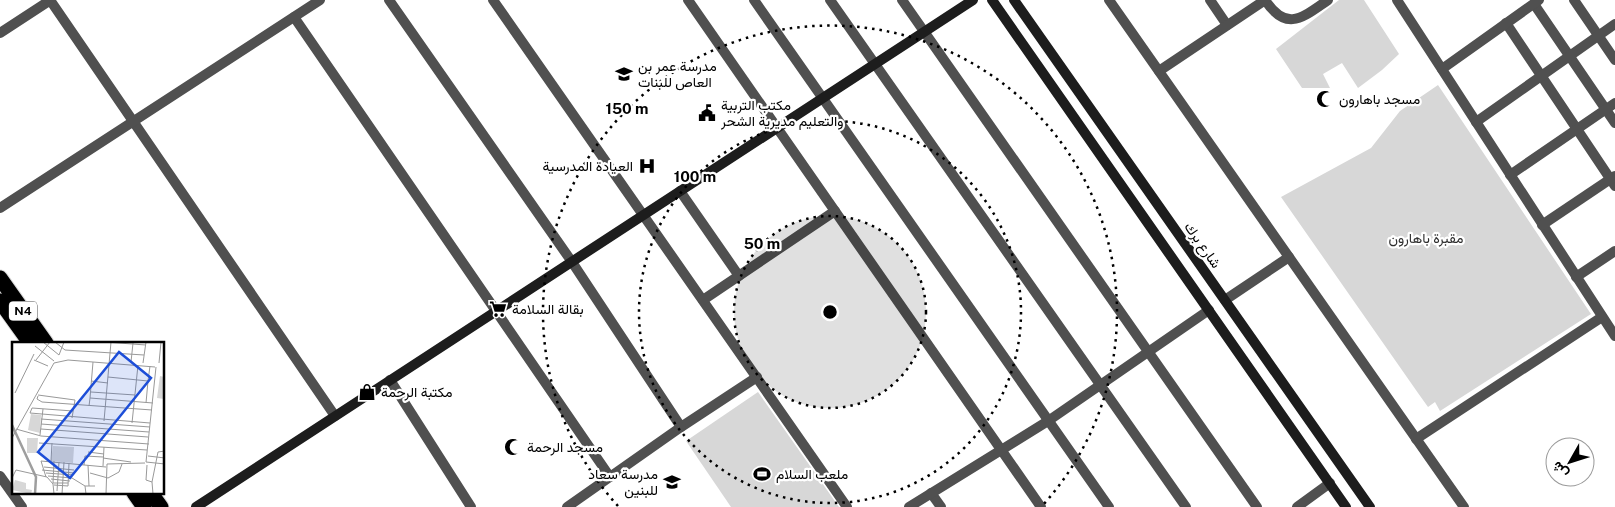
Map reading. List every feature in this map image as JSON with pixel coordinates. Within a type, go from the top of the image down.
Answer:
[{"type":"highway","name":"N4","points":[[0,278],[45,342]]},
{"type":"highway","name":"N4","points":[[2,308],[29,342]]},
{"type":"highway","points":[[135,494],[144,507]]},
{"type":"highway","points":[[152,494],[161,507]]},
{"type":"main road","points":[[196,507],[973,0]]},
{"type":"main road","points":[[992,0],[1346,507]]},
{"type":"main road","name":"شارع برك","points":[[1014,0],[1370,507]]},
{"type":"street","points":[[0,33],[50,0],[335,416]]},
{"type":"street","points":[[0,208],[320,0]]},
{"type":"street","points":[[389,0],[572,262],[681,427]]},
{"type":"street","points":[[492,0],[847,507]]},
{"type":"street","points":[[688,0],[1041,507]]},
{"type":"street","points":[[754,0],[1109,507]]},
{"type":"street","points":[[830,0],[1186,507]]},
{"type":"street","points":[[902,0],[1257,507]]},
{"type":"street","points":[[1109,0],[1464,507]]},
{"type":"street","points":[[1210,0],[1227,25]]},
{"type":"street","points":[[1159,70],[1265,0],[1272,10],[1284,18],[1294,20],[1302,18],[1328,0]]},
{"type":"street","points":[[1397,0],[1602,317],[1613,330]]},
{"type":"street","points":[[1574,0],[1615,60]]},
{"type":"street","points":[[1442,69],[1537,2],[1570,56],[1615,123]]},
{"type":"street","points":[[294,17],[610,478]]},
{"type":"street","points":[[1506,23],[1613,180],[1542,225]]},
{"type":"street","points":[[1476,122],[1615,24]]},
{"type":"street","points":[[1510,175],[1615,103]]},
{"type":"street","points":[[680,191],[739,276]]},
{"type":"street","points":[[703,300],[835,211]]},
{"type":"street","points":[[1576,277],[1615,251]]},
{"type":"street","points":[[1225,300],[1289,258]]},
{"type":"street","points":[[909,507],[1048,421],[1209,310]]},
{"type":"street","points":[[1416,439],[1602,317]]},
{"type":"street","points":[[567,507],[681,427],[757,377]]},
{"type":"street","points":[[390,380],[471,507]]},
{"type":"street","points":[[0,476],[12,493]]},
{"type":"street","points":[[1297,507],[1330,484]]},
{"type":"street","points":[[931,493],[941,507]]},
{"type":"street","points":[[13,494],[22,507]]},
{"type":"green space","points":[[1339,0],[1364,0],[1399,54],[1358,88],[1342,63],[1323,74],[1330,88],[1302,88],[1276,49]]},
{"type":"green space","name":"مقبرة باهارون","points":[[1438,85],[1591,314],[1440,411],[1435,402],[1428,407],[1281,197],[1371,148],[1400,111]]},
{"type":"green space","name":"ملعب السلام","points":[[758,392],[839,507],[731,507],[686,441]]},
{"type":"place","name":"مدرسة عمر بن العاص للبنات","points":[[624,74]]},
{"type":"place","name":"مسجد باهارون","points":[[1325,99]]},
{"type":"place","name":"مكتب التربية والتعليم مديرية الشحر","points":[[707,113]]},
{"type":"place","name":"العيادة المدرسية","points":[[647,166]]},
{"type":"place","name":"بقالة السلامة","points":[[498,309]]},
{"type":"place","name":"مكتبة الرحمة","points":[[367,392]]},
{"type":"place","name":"مسجد الرحمة","points":[[513,447]]},
{"type":"place","name":"ملعب السلام","points":[[762,474]]},
{"type":"place","name":"مدرسة سعاد للبنين","points":[[672,482]]}]
